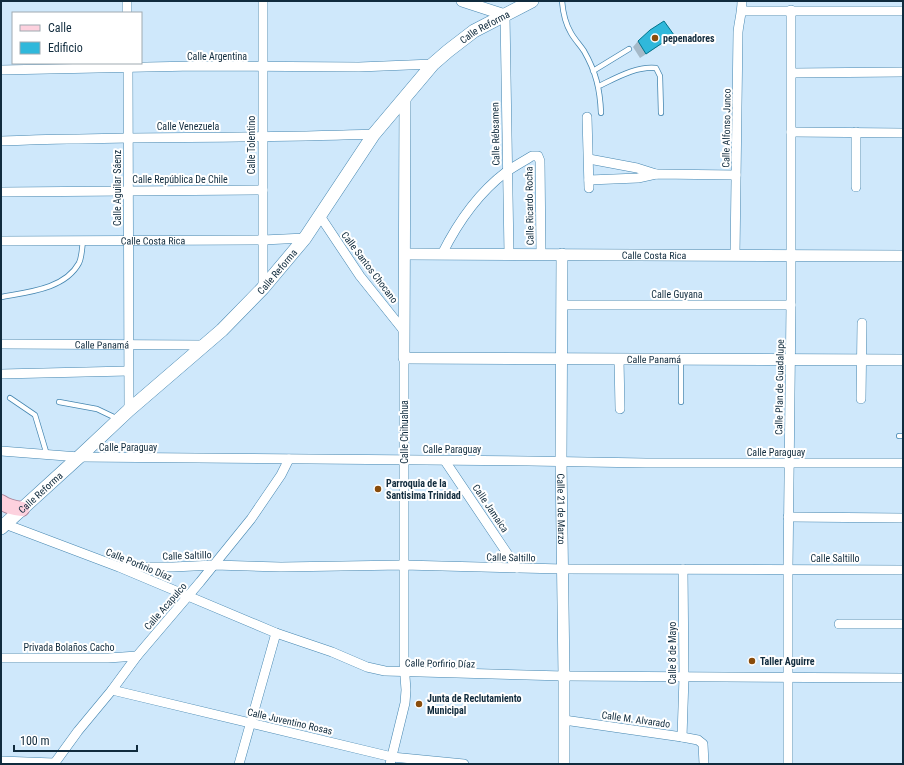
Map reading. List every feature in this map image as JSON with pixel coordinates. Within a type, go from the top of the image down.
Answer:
[{"type":"main road","name":"Calle Reforma","points":[[3,526],[80,457],[129,410],[222,330],[263,288],[305,238],[374,134],[433,64],[474,31],[532,1]]},
{"type":"main road","points":[[1,502],[6,506],[22,509]]},
{"type":"street","points":[[127,1],[127,12]]},
{"type":"street","name":"Calle Tolentino","points":[[263,1],[263,288]]},
{"type":"street","points":[[462,1],[505,15]]},
{"type":"street","points":[[742,6],[791,10],[903,11]]},
{"type":"street","name":"Calle Alfonso Junco","points":[[735,255],[738,32],[742,6]]},
{"type":"street","name":"Calle Plan de Guadalupe","points":[[788,764],[788,463],[792,255],[791,10]]},
{"type":"street","name":"Calle Rébsamen","points":[[505,15],[509,254]]},
{"type":"street","name":"Calle Argentina","points":[[1,70],[128,65],[359,67],[433,64]]},
{"type":"street","name":"Calle Aguilar Sáenz","points":[[128,65],[129,410]]},
{"type":"street","points":[[792,73],[903,72]]},
{"type":"street","name":"Calle Chihuahua","points":[[391,760],[405,703],[406,690],[404,673],[403,566],[405,98]]},
{"type":"street","points":[[587,117],[589,184],[638,178],[656,174],[736,175]]},
{"type":"street","points":[[791,132],[903,133]]},
{"type":"street","points":[[856,132],[856,187]]},
{"type":"street","name":"Calle Venezuela","points":[[1,141],[374,134]]},
{"type":"street","name":"Calle Ricardo Rocha","points":[[442,254],[454,231],[472,205],[492,183],[535,155],[539,158],[541,254]]},
{"type":"street","points":[[589,160],[637,168],[656,174]]},
{"type":"street","name":"Calle República De Chile","points":[[1,192],[263,190]]},
{"type":"street","name":"Calle Santos Chocano","points":[[320,216],[360,276],[404,330]]},
{"type":"street","name":"Calle Costa Rica","points":[[1,242],[263,240],[305,238]]},
{"type":"street","name":"Calle Costa Rica","points":[[405,254],[903,256]]},
{"type":"street","name":"Calle 21 de Marzo","points":[[562,254],[561,461],[564,764]]},
{"type":"street","name":"Calle Guyana","points":[[562,305],[791,305]]},
{"type":"street","points":[[861,399],[862,323]]},
{"type":"street","name":"Calle Panamá","points":[[1,344],[203,345]]},
{"type":"street","name":"Calle Panamá","points":[[404,358],[903,360]]},
{"type":"street","points":[[619,359],[620,409]]},
{"type":"street","points":[[1,374],[128,372]]},
{"type":"street","name":"Calle Paraguay","points":[[1,451],[80,457],[646,463],[903,463]]},
{"type":"street","name":"Calle Acapulco","points":[[54,763],[137,656],[251,519],[281,475],[289,459]]},
{"type":"street","name":"Calle Jamaica","points":[[445,460],[517,568]]},
{"type":"street","points":[[788,517],[903,518]]},
{"type":"street","name":"Calle Porfirio Díaz","points":[[3,526],[119,567],[276,633],[332,652],[377,670],[404,673],[564,676],[788,676],[903,678]]},
{"type":"street","name":"Calle Saltillo","points":[[119,567],[214,565],[281,568],[403,566],[563,569],[903,570]]},
{"type":"street","name":"Calle 8 de Mayo","points":[[682,737],[684,677],[683,569]]},
{"type":"street","points":[[839,624],[903,624]]},
{"type":"street","points":[[239,764],[276,633]]},
{"type":"street","name":"Privada Bolaños Cacho","points":[[1,658],[108,658],[137,656]]},
{"type":"street","name":"Calle Juventino Rosas","points":[[112,690],[250,723],[391,760],[464,764]]},
{"type":"street","name":"Calle M. Alvarado","points":[[564,720],[698,740],[703,744],[704,764]]},
{"type":"street","points":[[1,761],[54,763]]},
{"type":"lane","points":[[562,1],[565,22],[571,34],[583,49],[594,71],[599,86],[601,113]]},
{"type":"lane","points":[[594,71],[629,49]]},
{"type":"lane","points":[[599,86],[631,72],[648,68],[656,68],[660,76],[661,113]]},
{"type":"lane","points":[[1,297],[35,291],[65,280],[80,262],[83,241]]},
{"type":"lane","points":[[681,359],[681,402]]},
{"type":"lane","points":[[10,398],[35,416],[47,455]]},
{"type":"lane","points":[[59,402],[97,409],[118,420]]},
{"type":"building","name":"pepenadores","points":[[664,21],[674,35],[646,54],[638,41],[650,30]]},
{"type":"place","name":"pepenadores","points":[[655,38]]},
{"type":"place","name":"Parroquia de la Santisima Trinidad","points":[[378,489]]},
{"type":"place","name":"Taller Aguirre","points":[[752,661]]},
{"type":"place","name":"Junta de Reclutamiento Municipal","points":[[419,704]]}]
